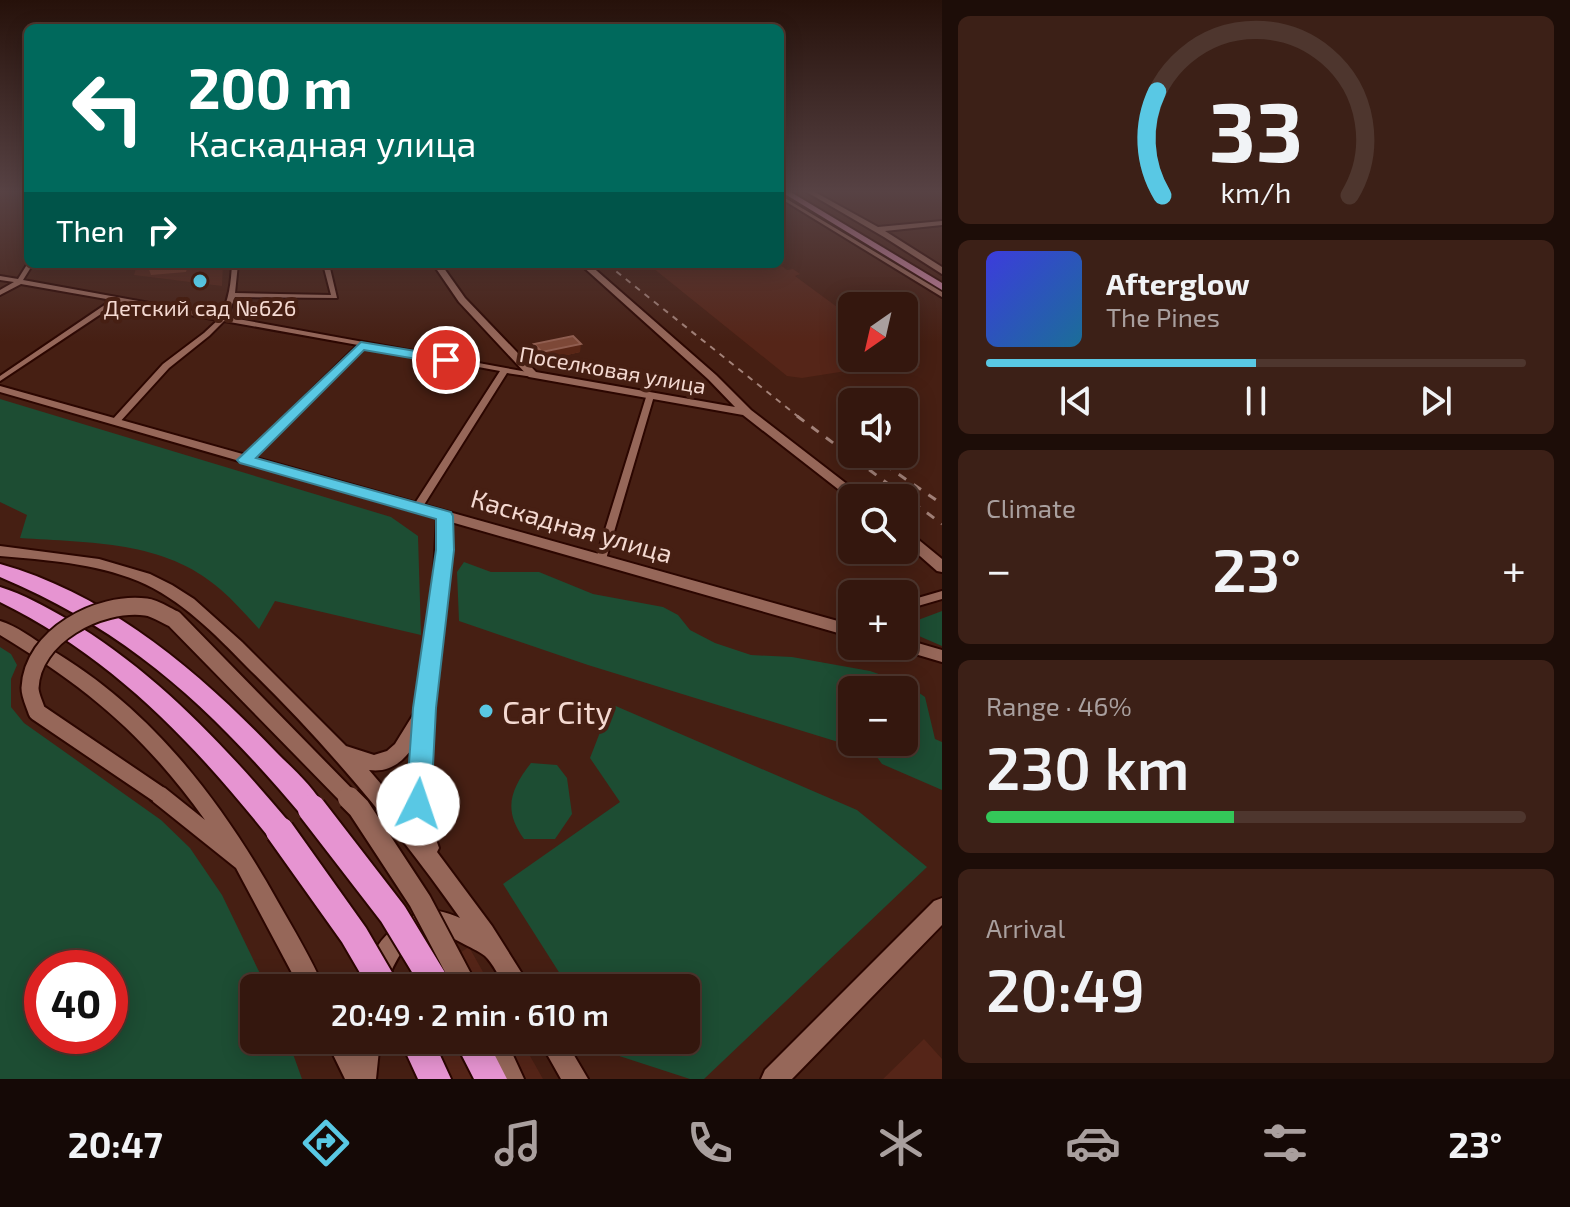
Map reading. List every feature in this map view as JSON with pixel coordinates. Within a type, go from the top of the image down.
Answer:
[{"type":"highway","points":[[0,570],[75,602],[171,665],[217,704],[312,809],[393,914],[429,974]]},
{"type":"highway","points":[[0,594],[76,634],[146,686],[184,720],[237,777],[280,831],[354,935],[377,974]]},
{"type":"highway","points":[[423,1054],[435,1079]]},
{"type":"highway","points":[[478,1054],[491,1079]]},
{"type":"main road","points":[[864,241],[942,287]]},
{"type":"main road","points":[[879,241],[942,278]]},
{"type":"street","points":[[858,241],[942,295]]},
{"type":"street","points":[[896,241],[942,271]]},
{"type":"street","points":[[0,293],[19,282],[28,268]]},
{"type":"street","points":[[115,422],[165,367],[223,319],[234,295],[235,268]]},
{"type":"street","points":[[234,295],[335,297],[327,268]]},
{"type":"street","points":[[440,268],[462,300],[533,375]]},
{"type":"street","points":[[589,268],[717,381],[747,412],[840,484]]},
{"type":"street","name":"Поселковая улица","points":[[0,278],[361,346],[747,412]]},
{"type":"street","points":[[0,379],[117,300]]},
{"type":"street","points":[[245,460],[361,346]]},
{"type":"street","points":[[417,508],[505,370]]},
{"type":"street","name":"Каскадная улица","points":[[0,389],[838,627]]},
{"type":"street","points":[[601,559],[650,396]]},
{"type":"street","points":[[440,872],[419,817],[424,708],[445,550],[444,516]]},
{"type":"street","points":[[918,547],[942,567]]},
{"type":"street","points":[[0,551],[96,561],[157,581],[200,613],[331,739],[370,781],[440,872],[510,974]]},
{"type":"street","points":[[918,602],[942,595]]},
{"type":"street","points":[[250,869],[158,794],[37,712],[24,694],[24,673],[39,646],[55,629],[85,613],[113,606],[140,605],[159,610],[174,619],[359,808],[420,901],[459,974]]},
{"type":"street","points":[[833,626],[838,625]]},
{"type":"street","points":[[0,627],[83,678],[147,733],[183,771],[213,810],[250,869],[305,974]]},
{"type":"street","points":[[918,649],[942,656]]},
{"type":"street","points":[[331,739],[361,760],[389,761],[401,750],[424,708]]},
{"type":"street","points":[[774,1079],[942,909]]},
{"type":"street","points":[[379,974],[382,961],[404,930],[428,920],[461,929],[495,951]]},
{"type":"street","points":[[346,1054],[360,1079]]},
{"type":"street","points":[[360,1079],[365,1054]]},
{"type":"street","points":[[499,1054],[511,1079]]},
{"type":"street","points":[[560,1054],[575,1079]]},
{"type":"shaded area","name":"Детский сад №626","points":[[136,268],[223,268],[222,286],[134,275]]},
{"type":"shaded area","points":[[653,268],[784,268],[800,274],[795,276],[838,308],[840,372],[802,378],[787,376]]},
{"type":"shaded area","points":[[469,947],[484,974],[426,974]]},
{"type":"shaded area","points":[[924,1039],[942,1059],[942,1079],[883,1079]]},
{"type":"shaded area","points":[[409,1054],[529,1054],[543,1079],[421,1079]]},
{"type":"green space","points":[[0,399],[391,517],[418,536],[421,635],[275,601],[259,629],[220,589],[175,561],[99,543],[20,538],[27,515],[0,502]]},
{"type":"green space","points":[[464,562],[491,572],[539,572],[593,594],[663,607],[678,615],[690,630],[715,643],[751,655],[792,657],[885,676],[838,676],[838,742],[588,665],[459,621],[457,572]]},
{"type":"green space","points":[[942,611],[942,646],[919,636],[918,620]]},
{"type":"green space","points":[[0,647],[11,654],[17,665],[11,679],[11,707],[24,723],[161,820],[190,848],[222,895],[260,974],[240,974],[240,1054],[293,1054],[302,1079],[0,1079]]},
{"type":"green space","points":[[918,692],[925,697],[935,739],[942,742],[942,790],[882,764],[876,756],[918,756]]},
{"type":"green space","points":[[611,704],[857,810],[927,867],[704,1079],[690,1079],[613,1054],[700,1054],[700,974],[560,974],[503,884],[620,802],[590,758]]},
{"type":"green space","points":[[531,763],[557,765],[567,778],[572,814],[555,839],[524,839],[513,819],[514,791]]},
{"type":"building","points":[[573,336],[581,344],[542,352],[534,344]]},
{"type":"railway","points":[[612,268],[800,418]]},
{"type":"railway","points":[[797,416],[942,524]]},
{"type":"railway","points":[[889,468],[942,504]]},
{"type":"place","name":"Детский сад №626","points":[[200,281]]},
{"type":"place","name":"Car City","points":[[486,711]]},
{"type":"route","points":[[418,804],[424,708],[445,550],[444,516],[245,460],[361,346],[446,360]]}]
